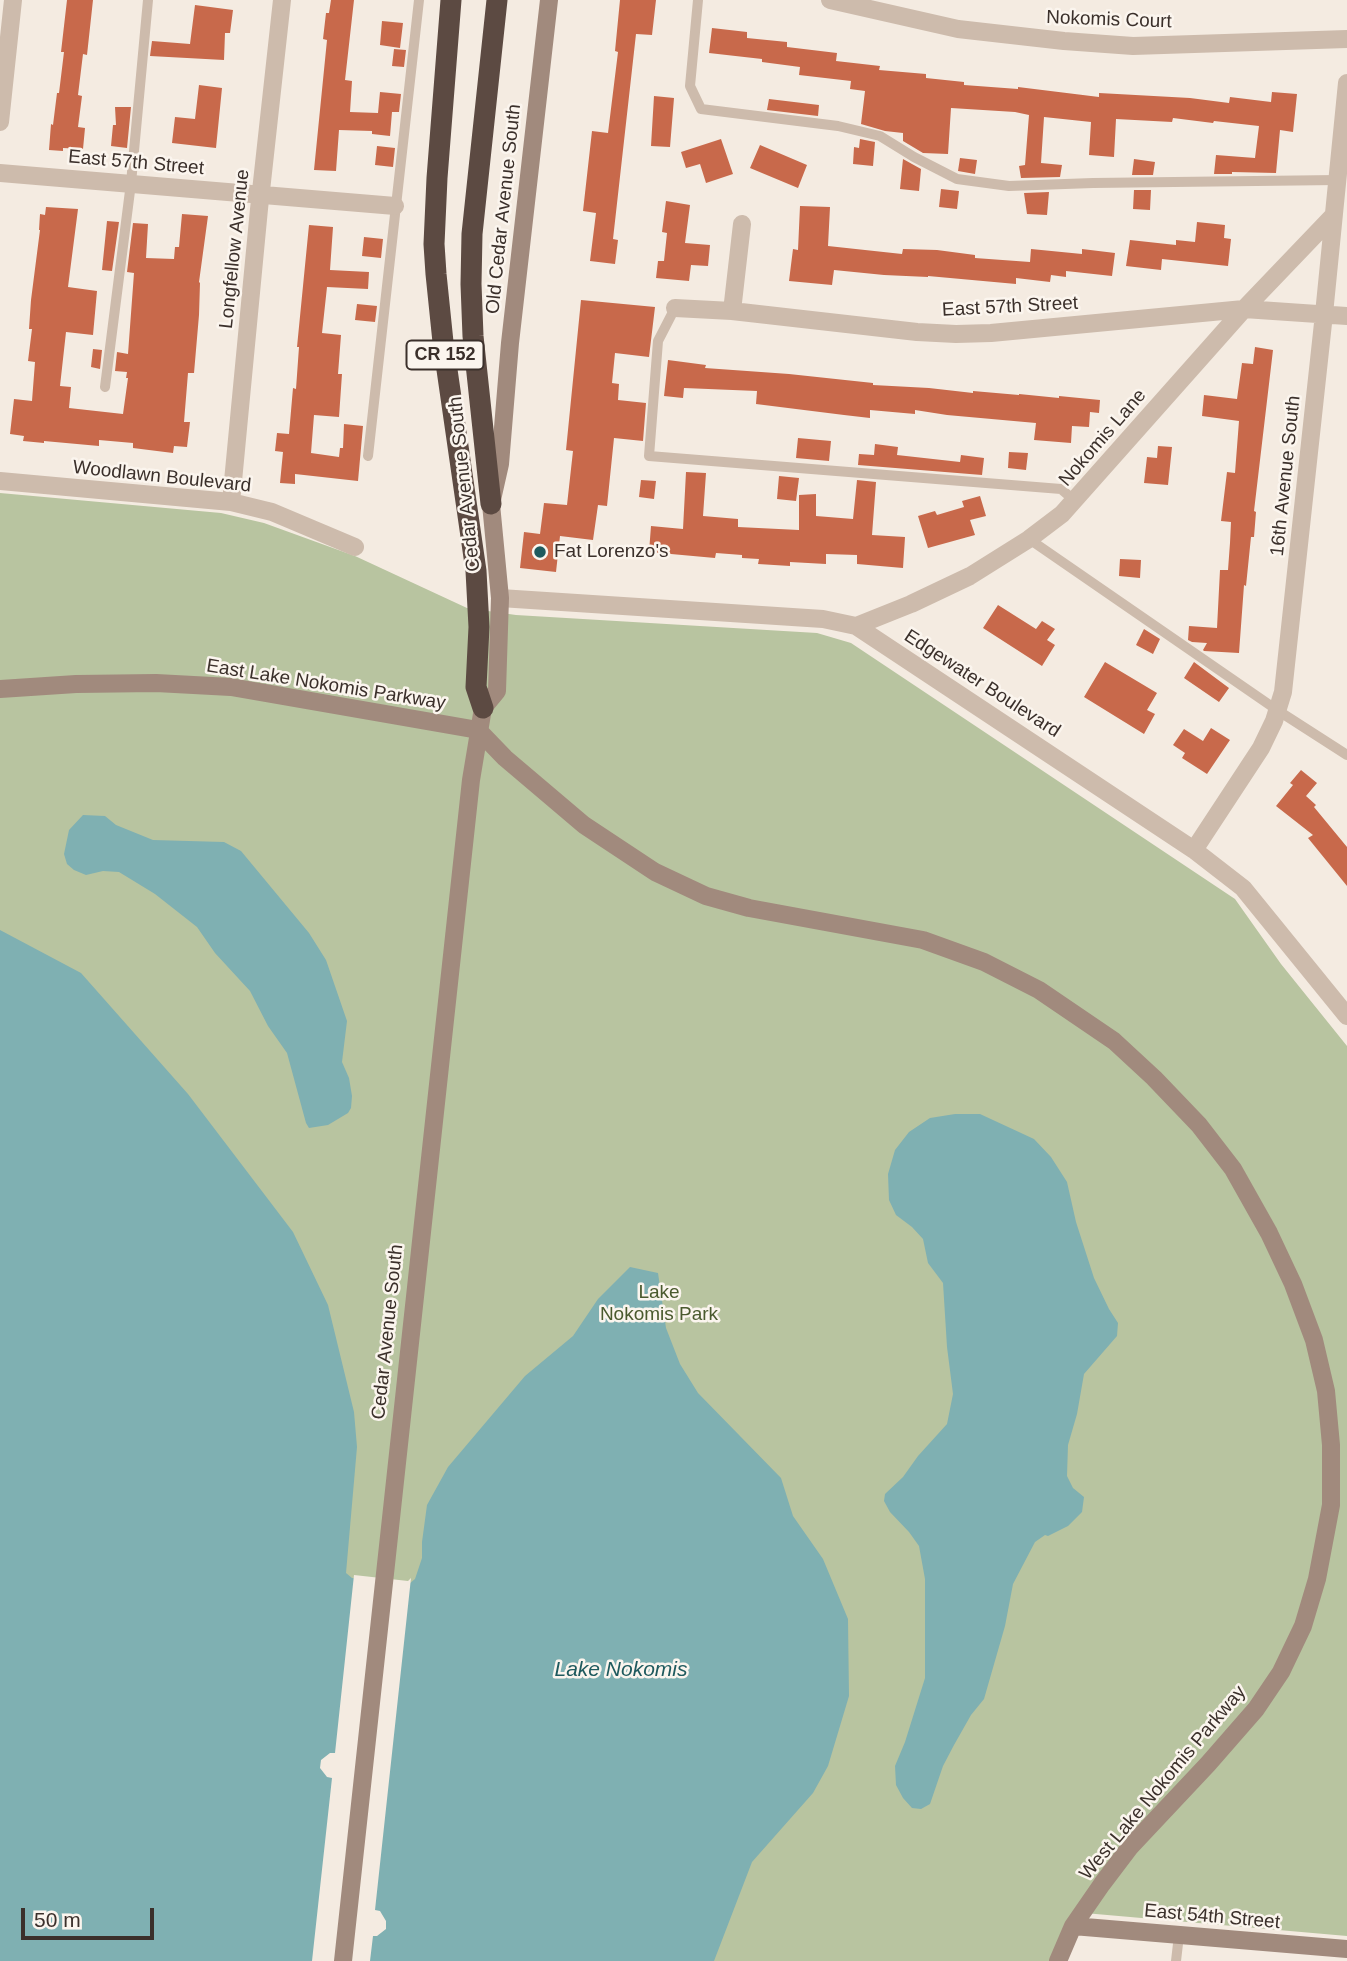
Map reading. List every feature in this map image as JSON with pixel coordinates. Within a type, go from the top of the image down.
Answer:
[{"type":"highway","name":"Cedar Avenue South","points":[[451,0],[436,178],[434,244],[443,342],[476,571],[479,627],[476,687],[483,708]]},
{"type":"highway","name":"Cedar Avenue South","points":[[491,503],[473,336],[471,284],[472,234],[496,0]]},
{"type":"highway","points":[[491,61],[504,0]]},
{"type":"street","points":[[0,122],[13,0]]},
{"type":"street","name":"Longfellow Avenue","points":[[231,502],[282,0]]},
{"type":"street","name":"Old Cedar Avenue South","points":[[491,503],[500,464],[510,343],[548,0]]},
{"type":"street","name":"Nokomis Court","points":[[830,0],[958,29],[1063,41],[1133,46],[1347,38]]},
{"type":"street","name":"16th Avenue South","points":[[1194,850],[1261,748],[1283,692],[1347,83]]},
{"type":"street","name":"East 57th Street","points":[[0,173],[395,206]]},
{"type":"street","name":"Nokomis Lane","points":[[856,626],[970,576],[1029,539],[1062,514],[1244,309],[1333,216]]},
{"type":"street","points":[[732,311],[742,225]]},
{"type":"street","name":"East 57th Street","points":[[675,308],[732,311],[956,334],[1244,309],[1347,316]]},
{"type":"street","name":"Woodlawn Boulevard","points":[[0,481],[231,502],[272,512],[355,547]]},
{"type":"street","name":"Cedar Avenue South","points":[[342,1961],[469,793],[483,708],[497,691],[500,598],[491,503]]},
{"type":"street","name":"Edgewater Boulevard","points":[[500,598],[823,619],[856,626],[1194,850],[1243,888],[1347,1016]]},
{"type":"street","name":"East Lake Nokomis Parkway","points":[[0,689],[143,683],[231,687],[478,730]]},
{"type":"street","name":"West Lake Nokomis Parkway","points":[[478,730],[505,758],[584,825],[655,872],[695,891],[749,908],[923,940],[984,961],[1039,990],[1114,1041],[1199,1125],[1233,1169],[1269,1233],[1293,1284],[1314,1340],[1326,1391],[1331,1445],[1331,1504],[1317,1579],[1303,1626],[1281,1672],[1256,1709],[1130,1847],[1073,1926],[1058,1961]]},
{"type":"street","name":"East 54th Street","points":[[1073,1926],[1347,1949]]},
{"type":"lane","points":[[105,387],[131,183],[148,0]]},
{"type":"lane","points":[[368,456],[419,0]]},
{"type":"lane","points":[[698,0],[690,86],[701,110],[838,126],[880,136],[957,179],[1009,186],[1336,180]]},
{"type":"lane","points":[[675,308],[657,341],[649,456],[1061,489],[1075,501]]},
{"type":"lane","points":[[1029,539],[1347,755]]},
{"type":"lane","points":[[1176,1961],[1179,1936]]},
{"type":"green space","name":"Lake Nokomis Park","points":[[0,493],[221,513],[264,523],[355,556],[467,608],[516,615],[817,633],[851,643],[1235,899],[1281,964],[1347,1046],[1347,1936],[1073,1912],[1050,1961],[0,1961]]},
{"type":"water","points":[[83,815],[105,816],[116,825],[153,840],[224,842],[241,851],[309,933],[326,960],[347,1021],[342,1062],[349,1078],[352,1096],[348,1113],[328,1125],[309,1128],[287,1053],[268,1026],[250,991],[215,953],[197,927],[155,894],[119,872],[103,871],[86,875],[67,864],[64,854],[69,830]]},
{"type":"water","name":"Lake Nokomis","points":[[0,930],[81,973],[188,1094],[293,1232],[328,1305],[354,1412],[357,1447],[346,1573],[352,1578],[409,1584],[415,1579],[422,1558],[427,1505],[448,1467],[525,1376],[573,1336],[598,1299],[630,1267],[658,1273],[666,1328],[680,1364],[698,1393],[781,1478],[793,1516],[823,1559],[848,1619],[849,1696],[828,1766],[813,1793],[752,1862],[714,1961],[0,1961]]},
{"type":"water","points":[[980,1114],[1034,1139],[1051,1157],[1067,1182],[1076,1222],[1094,1278],[1118,1323],[1117,1336],[1084,1374],[1068,1445],[1067,1476],[1073,1488],[1084,1497],[1082,1512],[1068,1526],[1035,1542],[1013,1584],[1005,1626],[984,1699],[971,1715],[943,1766],[930,1804],[921,1809],[912,1808],[903,1798],[896,1785],[895,1766],[925,1678],[925,1579],[919,1546],[884,1501],[885,1494],[903,1477],[947,1424],[953,1394],[943,1283],[928,1263],[923,1239],[896,1215],[889,1200],[888,1174],[895,1150],[909,1132],[930,1118]]},
{"type":"pier","points":[[354,1575],[408,1581],[411,1578],[375,1910],[380,1911],[386,1921],[386,1929],[373,1936],[370,1961],[312,1961],[332,1778],[327,1777],[320,1768],[321,1760],[330,1753],[335,1753]]},
{"type":"building","points":[[67,0],[93,0],[87,55],[83,54],[78,95],[82,96],[78,127],[85,128],[83,149],[49,150],[64,52],[61,52]]},
{"type":"building","points":[[331,0],[354,0],[345,80],[352,81],[350,112],[378,113],[380,92],[401,94],[399,112],[392,112],[390,136],[372,134],[372,131],[339,130],[336,171],[314,170],[327,40],[323,39],[326,13],[329,13]]},
{"type":"building","points":[[620,0],[656,0],[652,35],[636,34],[613,239],[618,240],[615,264],[590,261],[596,213],[583,211],[592,131],[608,133],[618,52],[615,51]]},
{"type":"building","points":[[195,5],[233,10],[230,33],[225,33],[224,60],[150,56],[152,41],[190,44]]},
{"type":"building","points":[[382,21],[403,23],[400,48],[380,45]]},
{"type":"building","points":[[712,28],[747,32],[747,38],[787,42],[787,47],[837,53],[836,61],[880,66],[879,70],[926,74],[926,78],[964,82],[964,85],[1018,87],[1099,97],[1099,93],[1229,103],[1230,97],[1271,102],[1272,92],[1297,94],[1293,132],[1280,130],[1276,173],[1214,174],[1216,155],[1255,158],[1259,126],[1173,118],[1172,122],[1116,119],[1114,157],[1089,155],[1091,122],[1044,117],[1041,163],[1062,165],[1060,177],[1021,178],[1019,166],[1025,165],[1029,115],[951,108],[948,154],[923,153],[903,141],[903,133],[861,124],[865,91],[850,89],[851,81],[799,75],[800,67],[762,62],[762,59],[709,53]]},
{"type":"building","points":[[394,49],[406,50],[404,67],[392,66]]},
{"type":"building","points":[[199,85],[222,88],[216,148],[172,143],[175,117],[195,119]]},
{"type":"building","points":[[654,96],[674,98],[670,147],[651,146]]},
{"type":"building","points":[[769,99],[819,105],[818,116],[767,110]]},
{"type":"building","points":[[115,107],[131,107],[127,148],[111,146],[113,125],[116,125]]},
{"type":"building","points":[[721,139],[733,174],[706,183],[700,164],[686,168],[681,152]]},
{"type":"building","points":[[860,139],[875,142],[873,166],[853,164],[854,147],[859,148]]},
{"type":"building","points":[[760,145],[807,165],[798,188],[750,168]]},
{"type":"building","points":[[377,146],[395,148],[393,167],[375,165]]},
{"type":"building","points":[[960,158],[977,160],[975,174],[958,171]]},
{"type":"building","points":[[903,159],[921,169],[919,191],[900,189]]},
{"type":"building","points":[[1134,159],[1155,162],[1153,175],[1132,175]]},
{"type":"building","points":[[941,189],[959,191],[957,209],[939,207]]},
{"type":"building","points":[[1134,190],[1151,190],[1150,210],[1133,209]]},
{"type":"building","points":[[1049,192],[1047,215],[1027,214],[1024,193]]},
{"type":"building","points":[[666,201],[690,205],[685,243],[710,245],[708,266],[691,265],[689,281],[656,278],[658,261],[664,261],[667,233],[662,232]]},
{"type":"building","points":[[800,206],[830,207],[828,246],[902,254],[903,249],[937,250],[975,255],[975,258],[1030,262],[1031,249],[1082,254],[1082,249],[1115,253],[1112,276],[1066,271],[1066,277],[1051,275],[1050,282],[1016,278],[1016,284],[834,270],[832,285],[789,281],[793,249],[798,250]]},
{"type":"building","points":[[46,207],[78,209],[68,287],[97,291],[93,335],[66,332],[60,386],[71,387],[69,408],[123,414],[127,372],[115,371],[117,352],[128,354],[134,273],[127,272],[133,223],[148,224],[146,258],[174,259],[175,247],[179,247],[182,214],[208,216],[199,282],[194,373],[188,373],[184,422],[190,422],[187,447],[174,446],[173,453],[133,448],[133,443],[99,440],[99,446],[23,441],[24,436],[10,434],[14,399],[32,401],[35,362],[28,361],[32,329],[29,329],[31,300],[40,214],[45,215]]},
{"type":"building","points":[[107,221],[119,222],[112,271],[102,270]]},
{"type":"building","points":[[1197,222],[1225,225],[1224,238],[1231,239],[1228,266],[1162,259],[1161,270],[1126,266],[1130,240],[1176,245],[1176,240],[1195,242]]},
{"type":"building","points":[[309,225],[333,227],[330,270],[369,272],[368,289],[327,287],[322,333],[341,335],[339,417],[314,415],[311,453],[339,457],[340,448],[343,448],[344,424],[363,426],[358,481],[295,474],[295,484],[280,483],[283,452],[275,451],[277,433],[289,434],[293,388],[296,389],[297,347]]},
{"type":"building","points":[[364,237],[383,239],[381,258],[362,256]]},
{"type":"building","points":[[581,300],[655,307],[649,357],[615,353],[612,383],[619,384],[618,400],[646,403],[643,441],[614,438],[607,506],[598,505],[593,540],[560,536],[556,572],[520,568],[524,532],[540,534],[544,503],[567,505],[573,451],[566,450]]},
{"type":"building","points":[[357,304],[377,306],[375,322],[355,320]]},
{"type":"building","points":[[1255,347],[1273,350],[1254,511],[1254,537],[1251,537],[1246,586],[1244,585],[1239,653],[1204,651],[1207,643],[1188,640],[1189,626],[1217,628],[1220,570],[1228,570],[1231,522],[1221,521],[1227,472],[1235,473],[1239,421],[1202,416],[1204,395],[1237,399],[1242,363],[1253,364]]},
{"type":"building","points":[[93,349],[102,350],[100,369],[91,367]]},
{"type":"building","points":[[668,360],[706,365],[705,368],[789,374],[873,385],[1100,400],[1099,413],[1090,412],[1089,427],[1072,426],[1071,443],[1034,440],[1036,423],[915,410],[915,414],[870,410],[870,418],[756,404],[757,391],[684,388],[683,398],[664,396]]},
{"type":"building","points":[[798,438],[831,441],[829,461],[796,458]]},
{"type":"building","points":[[875,444],[898,447],[897,455],[960,462],[961,455],[984,458],[982,475],[858,465],[859,454],[874,455]]},
{"type":"building","points":[[1158,446],[1172,447],[1168,485],[1144,483],[1147,457],[1157,458]]},
{"type":"building","points":[[1009,452],[1028,453],[1026,470],[1008,468]]},
{"type":"building","points":[[686,472],[706,473],[703,516],[738,519],[738,527],[799,530],[799,495],[816,494],[816,516],[853,519],[857,480],[876,482],[872,535],[905,537],[903,568],[857,564],[857,555],[826,554],[826,564],[790,562],[790,566],[758,564],[759,559],[742,558],[742,555],[716,553],[715,558],[649,552],[651,526],[683,529]]},
{"type":"building","points":[[779,476],[799,478],[796,501],[777,499]]},
{"type":"building","points":[[641,480],[656,481],[654,499],[639,497]]},
{"type":"building","points":[[980,496],[986,516],[970,520],[975,535],[928,548],[918,516],[935,511],[937,515],[964,507],[962,501]]},
{"type":"building","points":[[1120,559],[1141,560],[1140,578],[1119,576]]},
{"type":"building","points":[[998,605],[1036,629],[1042,621],[1055,629],[1047,640],[1055,645],[1042,666],[983,628]]},
{"type":"building","points":[[1144,629],[1160,639],[1153,654],[1136,645]]},
{"type":"building","points":[[1105,662],[1157,693],[1147,710],[1155,714],[1144,734],[1084,697]]},
{"type":"building","points":[[1194,662],[1229,688],[1219,702],[1184,678]]},
{"type":"building","points":[[1211,728],[1230,740],[1207,774],[1182,758],[1185,753],[1173,745],[1184,729],[1203,741]]},
{"type":"building","points":[[1301,770],[1317,783],[1306,796],[1316,805],[1314,807],[1347,847],[1347,886],[1308,838],[1313,835],[1276,806]]},
{"type":"place","name":"Fat Lorenzo's","points":[[540,552]]}]
